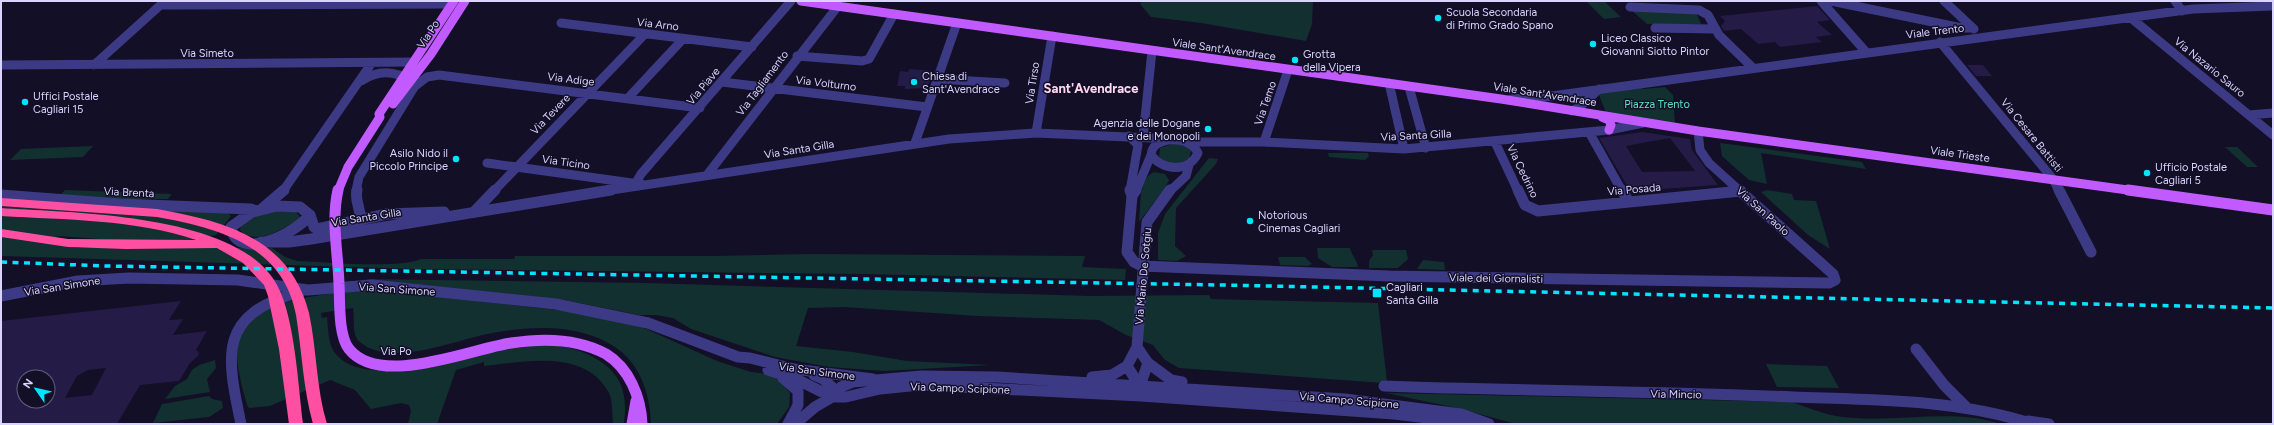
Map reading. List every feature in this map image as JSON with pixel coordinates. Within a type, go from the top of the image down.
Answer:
[{"type":"highway","points":[[1,202],[157,213],[189,218],[223,227],[268,253],[289,278],[299,301],[314,405],[320,424]]},
{"type":"highway","points":[[1,212],[106,220],[179,229],[202,236],[241,256],[269,282],[275,299],[282,324],[296,424]]},
{"type":"highway","points":[[1,233],[68,243],[126,245],[230,244],[243,241]]},
{"type":"main road","name":"Via Po","points":[[380,117],[385,114],[429,58],[465,1]]},
{"type":"main road","name":"Viale Sant'Avendrace","points":[[801,1],[836,4],[894,14],[1152,51],[1501,99],[1643,123]]},
{"type":"main road","name":"Via Po","points":[[453,3],[379,114],[380,117],[341,182],[336,199],[336,223],[343,334],[348,348],[358,358],[370,363],[401,365],[426,362],[498,345],[526,341],[564,341],[596,349],[618,362],[631,377],[642,424]]},
{"type":"main road","points":[[1596,114],[1609,120],[1611,125],[1609,130]]},
{"type":"main road","name":"Viale Trieste","points":[[1643,123],[2273,210]]},
{"type":"main road","name":"Via Po","points":[[632,424],[637,399]]},
{"type":"street","name":"Via Piave","points":[[642,185],[637,181],[641,174],[700,108],[791,1]]},
{"type":"street","points":[[1822,1],[1866,52]]},
{"type":"street","points":[[1831,1],[1962,28],[1972,28]]},
{"type":"street","points":[[1944,1],[1983,37]]},
{"type":"street","points":[[2174,1],[2182,11]]},
{"type":"street","points":[[94,64],[163,3],[453,3]]},
{"type":"street","name":"Via Tagliamento","points":[[707,175],[836,4]]},
{"type":"street","name":"Viale Trento","points":[[1501,99],[1572,92],[2182,11],[2273,6]]},
{"type":"street","points":[[1630,7],[1699,10],[1711,16],[1714,29],[1753,68]]},
{"type":"street","points":[[797,56],[862,61],[869,59],[883,31],[894,14]]},
{"type":"street","name":"Via Nazario Sauro","points":[[2131,18],[2273,135]]},
{"type":"street","name":"Via Arno","points":[[561,23],[752,47]]},
{"type":"street","points":[[915,143],[958,23]]},
{"type":"street","points":[[1655,28],[1714,29]]},
{"type":"street","name":"Via Tevere","points":[[474,212],[515,167],[645,34]]},
{"type":"street","name":"Via Tirso","points":[[1036,133],[1052,36]]},
{"type":"street","points":[[628,98],[683,38]]},
{"type":"street","name":"Via Cesare Battisti","points":[[1940,42],[2053,179],[2090,252]]},
{"type":"street","points":[[1143,137],[1152,51]]},
{"type":"street","points":[[429,58],[430,70],[439,75]]},
{"type":"street","points":[[338,234],[356,225],[360,221],[361,214],[357,204],[355,192],[359,177],[414,87],[429,58]]},
{"type":"street","name":"Via Simeto","points":[[1,65],[371,64],[414,62]]},
{"type":"street","points":[[259,209],[293,206],[306,210],[310,215],[305,223],[288,235],[261,242],[243,241],[234,237],[232,227],[243,216],[259,209],[285,189],[371,64],[376,68],[399,75],[402,79]]},
{"type":"street","name":"Via Temo","points":[[1264,142],[1288,70]]},
{"type":"street","points":[[359,82],[374,74],[389,72]]},
{"type":"street","name":"Via Adige","points":[[414,87],[427,77],[439,75],[700,108]]},
{"type":"street","points":[[938,79],[1005,83]]},
{"type":"street","name":"Via Volturno","points":[[722,82],[927,108]]},
{"type":"street","points":[[1389,83],[1404,149]]},
{"type":"street","points":[[1409,86],[1426,148]]},
{"type":"street","points":[[1573,110],[1587,103],[1594,93],[1601,88]]},
{"type":"street","points":[[1572,92],[1581,104],[1573,110],[1564,102],[1572,92]]},
{"type":"street","points":[[2249,115],[2273,113]]},
{"type":"street","name":"Via Santa Gilla","points":[[261,242],[289,242],[915,143],[993,135],[1036,133],[1129,136],[1174,139],[1188,142],[1264,142],[1404,149],[1495,142],[1609,130],[1643,123]]},
{"type":"street","name":"Via San Paolo","points":[[1698,131],[1703,156],[1833,274],[1835,280],[1829,283]]},
{"type":"street","points":[[1589,132],[1628,201]]},
{"type":"street","points":[[1129,136],[1138,145],[1130,190],[1132,196]]},
{"type":"street","name":"Via Santa Gilla","points":[[1129,136],[1152,151],[1162,165]]},
{"type":"street","points":[[1152,151],[1159,142],[1174,139]]},
{"type":"street","points":[[1162,165],[1176,167],[1189,164],[1194,161],[1198,153],[1196,149],[1188,142]]},
{"type":"street","name":"Via Cedrino","points":[[1495,142],[1525,205],[1530,209]]},
{"type":"street","name":"Viale dei Giornalisti","points":[[1152,151],[1139,181],[1138,190],[1132,196],[1127,252],[1134,262],[1142,266],[1389,276],[1829,283]]},
{"type":"street","name":"Via Ticino","points":[[487,163],[642,185]]},
{"type":"street","name":"Via Mario De Sotgiu","points":[[1127,366],[1137,347],[1147,222],[1171,189],[1186,176],[1189,164]]},
{"type":"street","points":[[1162,165],[1172,173],[1174,182],[1171,189]]},
{"type":"street","points":[[285,189],[286,197],[293,206]]},
{"type":"street","name":"Via Posada","points":[[1530,209],[1538,211],[1741,191]]},
{"type":"street","name":"Via Brenta","points":[[1,195],[120,204],[259,209]]},
{"type":"street","points":[[357,204],[366,210],[396,213]]},
{"type":"street","name":"Via Santa Gilla","points":[[310,215],[314,227],[317,229],[396,213],[474,212]]},
{"type":"street","name":"Via San Simone","points":[[1,296],[78,281],[106,279],[238,280],[308,290],[372,286],[556,304],[648,323],[738,357],[748,357],[779,366],[805,371],[873,379]]},
{"type":"street","points":[[241,424],[230,366],[230,348],[238,330],[246,318],[263,305],[285,295],[308,290]]},
{"type":"street","points":[[1127,366],[1138,384],[1144,376],[1148,363],[1137,347]]},
{"type":"street","points":[[1916,349],[1944,385],[1967,408],[2028,422],[2050,424]]},
{"type":"street","name":"Via San Simone","points":[[738,357],[742,362],[775,372],[832,397]]},
{"type":"street","name":"Via Campo Scipione","points":[[1148,363],[1171,380],[1198,384],[1206,389]]},
{"type":"street","name":"Via Campo Scipione","points":[[997,377],[1002,373],[1096,377],[1112,375],[1127,366]]},
{"type":"street","points":[[796,424],[815,407],[832,397],[832,387],[824,379],[805,371]]},
{"type":"street","points":[[775,372],[798,391],[798,405],[788,424]]},
{"type":"street","name":"Via Campo Scipione","points":[[832,397],[841,387],[853,382],[873,379],[921,376],[997,377],[1138,384],[1345,399],[1461,414],[1489,424]]},
{"type":"street","name":"Via Campo Scipione","points":[[1069,393],[1078,388],[1124,391],[1138,384]]},
{"type":"street","name":"Via Campo Scipione","points":[[1138,384],[1144,390],[1204,396],[1215,402]]},
{"type":"street","name":"Via Campo Scipione","points":[[832,397],[846,397],[880,389],[920,385],[1141,396],[1408,416],[1479,424]]},
{"type":"street","name":"Via Mincio","points":[[1384,386],[1792,396],[1967,408]]},
{"type":"green space","points":[[1142,1],[1313,1],[1312,24],[1306,41],[1201,23],[1151,17],[1140,4]]},
{"type":"green space","points":[[1604,1],[1621,17],[1604,19],[1587,2]]},
{"type":"green space","points":[[1631,10],[1697,14],[1701,24],[1647,24]]},
{"type":"green space","name":"Piazza Trento","points":[[1640,86],[1643,89],[1665,87],[1673,95],[1675,124],[1606,113],[1598,92]]},
{"type":"green space","points":[[1175,143],[1188,147],[1191,151],[1189,159],[1177,163],[1170,163],[1162,160],[1159,157],[1160,148]]},
{"type":"green space","points":[[1720,143],[1862,162],[1866,169],[1761,153],[1767,184],[1749,180],[1722,156]]},
{"type":"green space","points":[[93,146],[83,157],[10,160],[21,149]]},
{"type":"green space","points":[[2225,147],[2237,147],[2258,167],[2247,167]]},
{"type":"green space","points":[[1328,153],[1368,153],[1369,156],[1365,160],[1329,157]]},
{"type":"green space","points":[[1209,158],[1218,159],[1216,164],[1176,208],[1175,246],[1186,256],[1177,261],[1158,260],[1158,233],[1165,214]]},
{"type":"green space","points":[[1154,172],[1165,174],[1169,180],[1165,188],[1139,222],[1140,201],[1143,187],[1145,181]]},
{"type":"green space","points":[[65,190],[172,194],[168,199],[117,199],[60,195]]},
{"type":"green space","points":[[1767,190],[1792,194],[1794,200],[1816,201],[1830,249],[1808,235],[1761,192]]},
{"type":"green space","points":[[1,199],[228,213],[231,216],[216,235],[183,241],[143,242],[58,236],[48,243],[78,248],[272,248],[285,257],[297,261],[379,264],[396,264],[421,259],[514,259],[515,256],[712,256],[811,254],[1085,256],[1082,267],[1126,269],[1125,280],[861,274],[414,269],[1,256]]},
{"type":"green space","points":[[290,211],[296,212],[301,218],[271,234],[254,237],[246,235],[240,230],[242,224],[253,217],[261,214]]},
{"type":"green space","points":[[1317,248],[1350,248],[1358,267],[1332,267],[1318,258]]},
{"type":"green space","points":[[1372,250],[1406,250],[1408,259],[1398,268],[1369,268],[1369,261],[1373,255]]},
{"type":"green space","points":[[1278,257],[1305,257],[1312,264],[1308,266],[1280,265]]},
{"type":"green space","points":[[1423,260],[1444,262],[1445,270],[1417,269]]},
{"type":"green space","points":[[362,279],[646,283],[1090,296],[1209,295],[1211,299],[1378,303],[1387,382],[1383,383],[1179,368],[1165,360],[1153,345],[1126,335],[1099,320],[978,316],[844,307],[808,308],[796,346],[853,352],[907,361],[991,365],[884,371],[829,367],[775,357],[691,329],[673,318],[656,315],[639,315],[565,300]]},
{"type":"green space","points":[[379,290],[567,311],[642,327],[717,361],[751,372],[769,374],[779,380],[790,393],[789,407],[777,424],[651,424],[645,389],[635,368],[620,351],[596,337],[568,330],[552,328],[522,329],[478,336],[424,350],[406,353],[389,353],[373,350],[357,339],[354,331],[353,308],[321,313],[322,318],[327,317],[329,338],[333,350],[347,363],[367,369],[391,370],[418,367],[513,346],[560,346],[583,352],[594,357],[611,370],[616,376],[623,390],[625,406],[624,423],[613,424],[612,404],[609,393],[598,379],[585,369],[570,364],[553,361],[517,362],[484,366],[484,362],[456,370],[437,424],[408,424],[411,411],[409,405],[401,403],[371,409],[355,390],[330,380],[270,406],[249,408],[238,369],[237,357],[241,336],[252,320],[270,309],[291,301],[339,293]]},
{"type":"green space","points":[[215,360],[216,368],[207,379],[210,392],[165,399],[175,386],[187,379],[192,370],[199,365]]},
{"type":"green space","points":[[1766,364],[1827,366],[1839,388],[1777,387]]},
{"type":"green space","points":[[1386,393],[1792,402],[1836,416],[1876,419],[1940,416],[1961,417],[1981,419],[2000,424],[1516,424],[1457,408]]},
{"type":"green space","points":[[209,396],[212,399],[222,401],[223,408],[209,417],[153,423],[162,404]]},
{"type":"building","points":[[1817,6],[1830,20],[1817,22],[1832,35],[1816,37],[1822,42],[1780,47],[1775,42],[1758,44],[1741,29],[1724,31],[1721,26],[1725,21],[1720,16]]},
{"type":"building","points":[[1967,65],[1983,65],[1992,76],[1976,76]]},
{"type":"building","name":"Chiesa di Sant'Avendrace","points":[[909,69],[934,71],[927,88],[905,89],[905,86],[897,86],[900,71],[908,72]]},
{"type":"building","points":[[1642,132],[1690,139],[1692,150],[1718,185],[1635,191],[1632,194],[1599,138]],"holes":[[[1670,138],[1695,171],[1642,172],[1626,146]]]},
{"type":"building","points":[[181,301],[169,320],[183,319],[173,335],[207,331],[196,350],[199,352],[198,356],[190,363],[179,381],[140,385],[117,424],[1,424],[1,321]],"holes":[[[106,368],[92,395],[65,398],[77,376],[88,370]]]},
{"type":"railway","points":[[1,262],[106,266],[1221,285],[2273,308]]},
{"type":"place","name":"Scuola Secondaria di Primo Grado Spano","points":[[1438,18]]},
{"type":"place","name":"Liceo Classico Giovanni Siotto Pintor","points":[[1593,44]]},
{"type":"place","name":"Grotta della Vipera","points":[[1295,60]]},
{"type":"place","name":"Chiesa di Sant'Avendrace","points":[[914,82]]},
{"type":"place","name":"Uffici Postale Cagliari 15","points":[[25,102]]},
{"type":"place","name":"Agenzia delle Dogane e dei Monopoli","points":[[1208,129]]},
{"type":"place","name":"Asilo Nido il Piccolo Principe","points":[[456,159]]},
{"type":"place","name":"Ufficio Postale Cagliari 5","points":[[2147,173]]},
{"type":"place","name":"Notorious Cinemas Cagliari","points":[[1250,221]]},
{"type":"place","name":"Cagliari Santa Gilla","points":[[1377,293]]},
{"type":"district","name":"Sant'Avendrace","points":[[1091,88]]}]
